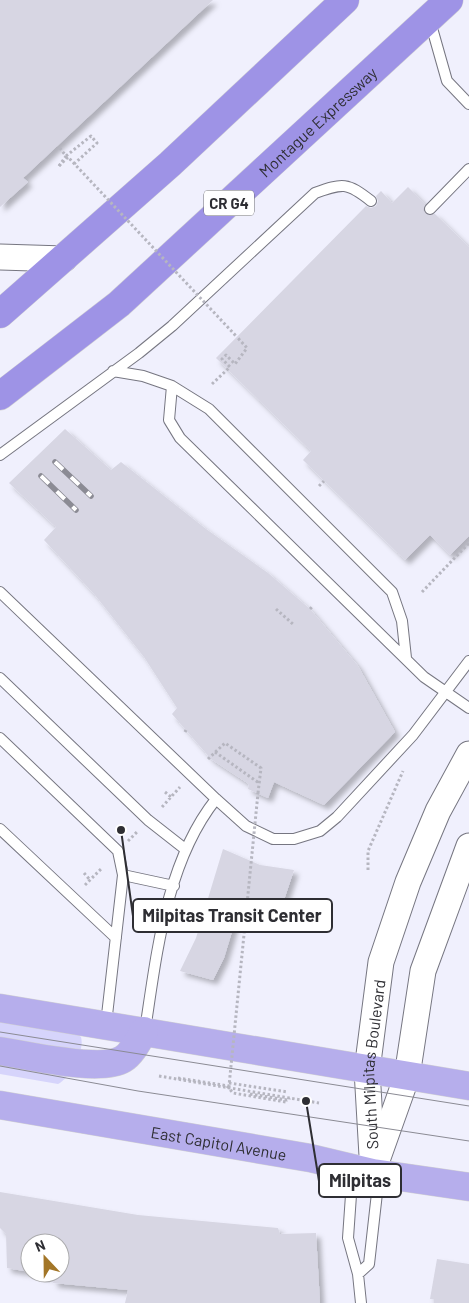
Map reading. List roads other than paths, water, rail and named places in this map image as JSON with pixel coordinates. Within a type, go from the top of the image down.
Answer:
[{"type":"highway","points":[[0,314],[170,164],[345,0]]},
{"type":"highway","name":"Montague Expressway","points":[[0,396],[119,304],[449,0]]},
{"type":"main road","points":[[0,1008],[469,1086]]},
{"type":"main road","points":[[0,1051],[87,1064],[113,1064],[125,1059],[144,1031]]},
{"type":"main road","name":"East Capitol Avenue","points":[[0,1105],[310,1158],[373,1173],[469,1187]]},
{"type":"street","points":[[0,257],[64,259]]},
{"type":"street","name":"South Milpitas Boulevard","points":[[373,1173],[367,1070],[381,962],[408,882],[438,811],[469,754]]},
{"type":"street","name":"South Milpitas Boulevard","points":[[373,1173],[408,1076],[423,971],[469,846]]},
{"type":"lane","points":[[429,19],[447,81],[469,104]]},
{"type":"lane","points":[[430,209],[469,169]]},
{"type":"lane","points":[[0,455],[113,370],[139,353],[172,326],[315,193],[336,186],[354,187],[371,201]]},
{"type":"lane","points":[[113,370],[143,376],[172,386],[209,409],[392,592],[402,620],[406,658]]},
{"type":"lane","points":[[172,386],[169,420],[180,438],[424,676],[469,708]]},
{"type":"lane","points":[[0,592],[216,799],[246,826],[273,839],[294,840],[320,831],[337,817],[413,735],[447,693],[469,661]]},
{"type":"lane","points":[[0,678],[148,820],[185,849]]},
{"type":"lane","points":[[0,738],[118,851],[123,875],[106,1025]]},
{"type":"lane","points":[[144,1031],[160,934],[185,849],[199,821],[216,799]]},
{"type":"lane","points":[[0,829],[116,938]]},
{"type":"lane","points":[[123,875],[174,886]]},
{"type":"lane","points":[[361,1303],[358,1274],[348,1238],[350,1194],[373,1173]]},
{"type":"lane","points":[[358,1274],[369,1264],[377,1193],[373,1173]]},
{"type":"tram line","points":[[0,1032],[469,1106]]},
{"type":"tram line","points":[[0,1066],[138,1091],[469,1141]]},
{"type":"railway","points":[[55,462],[91,496]]},
{"type":"railway","points":[[41,476],[76,510]]},
{"type":"place","name":"Milpitas Transit Center","points":[[121,830]]},
{"type":"place","name":"Milpitas","points":[[306,1101]]}]
